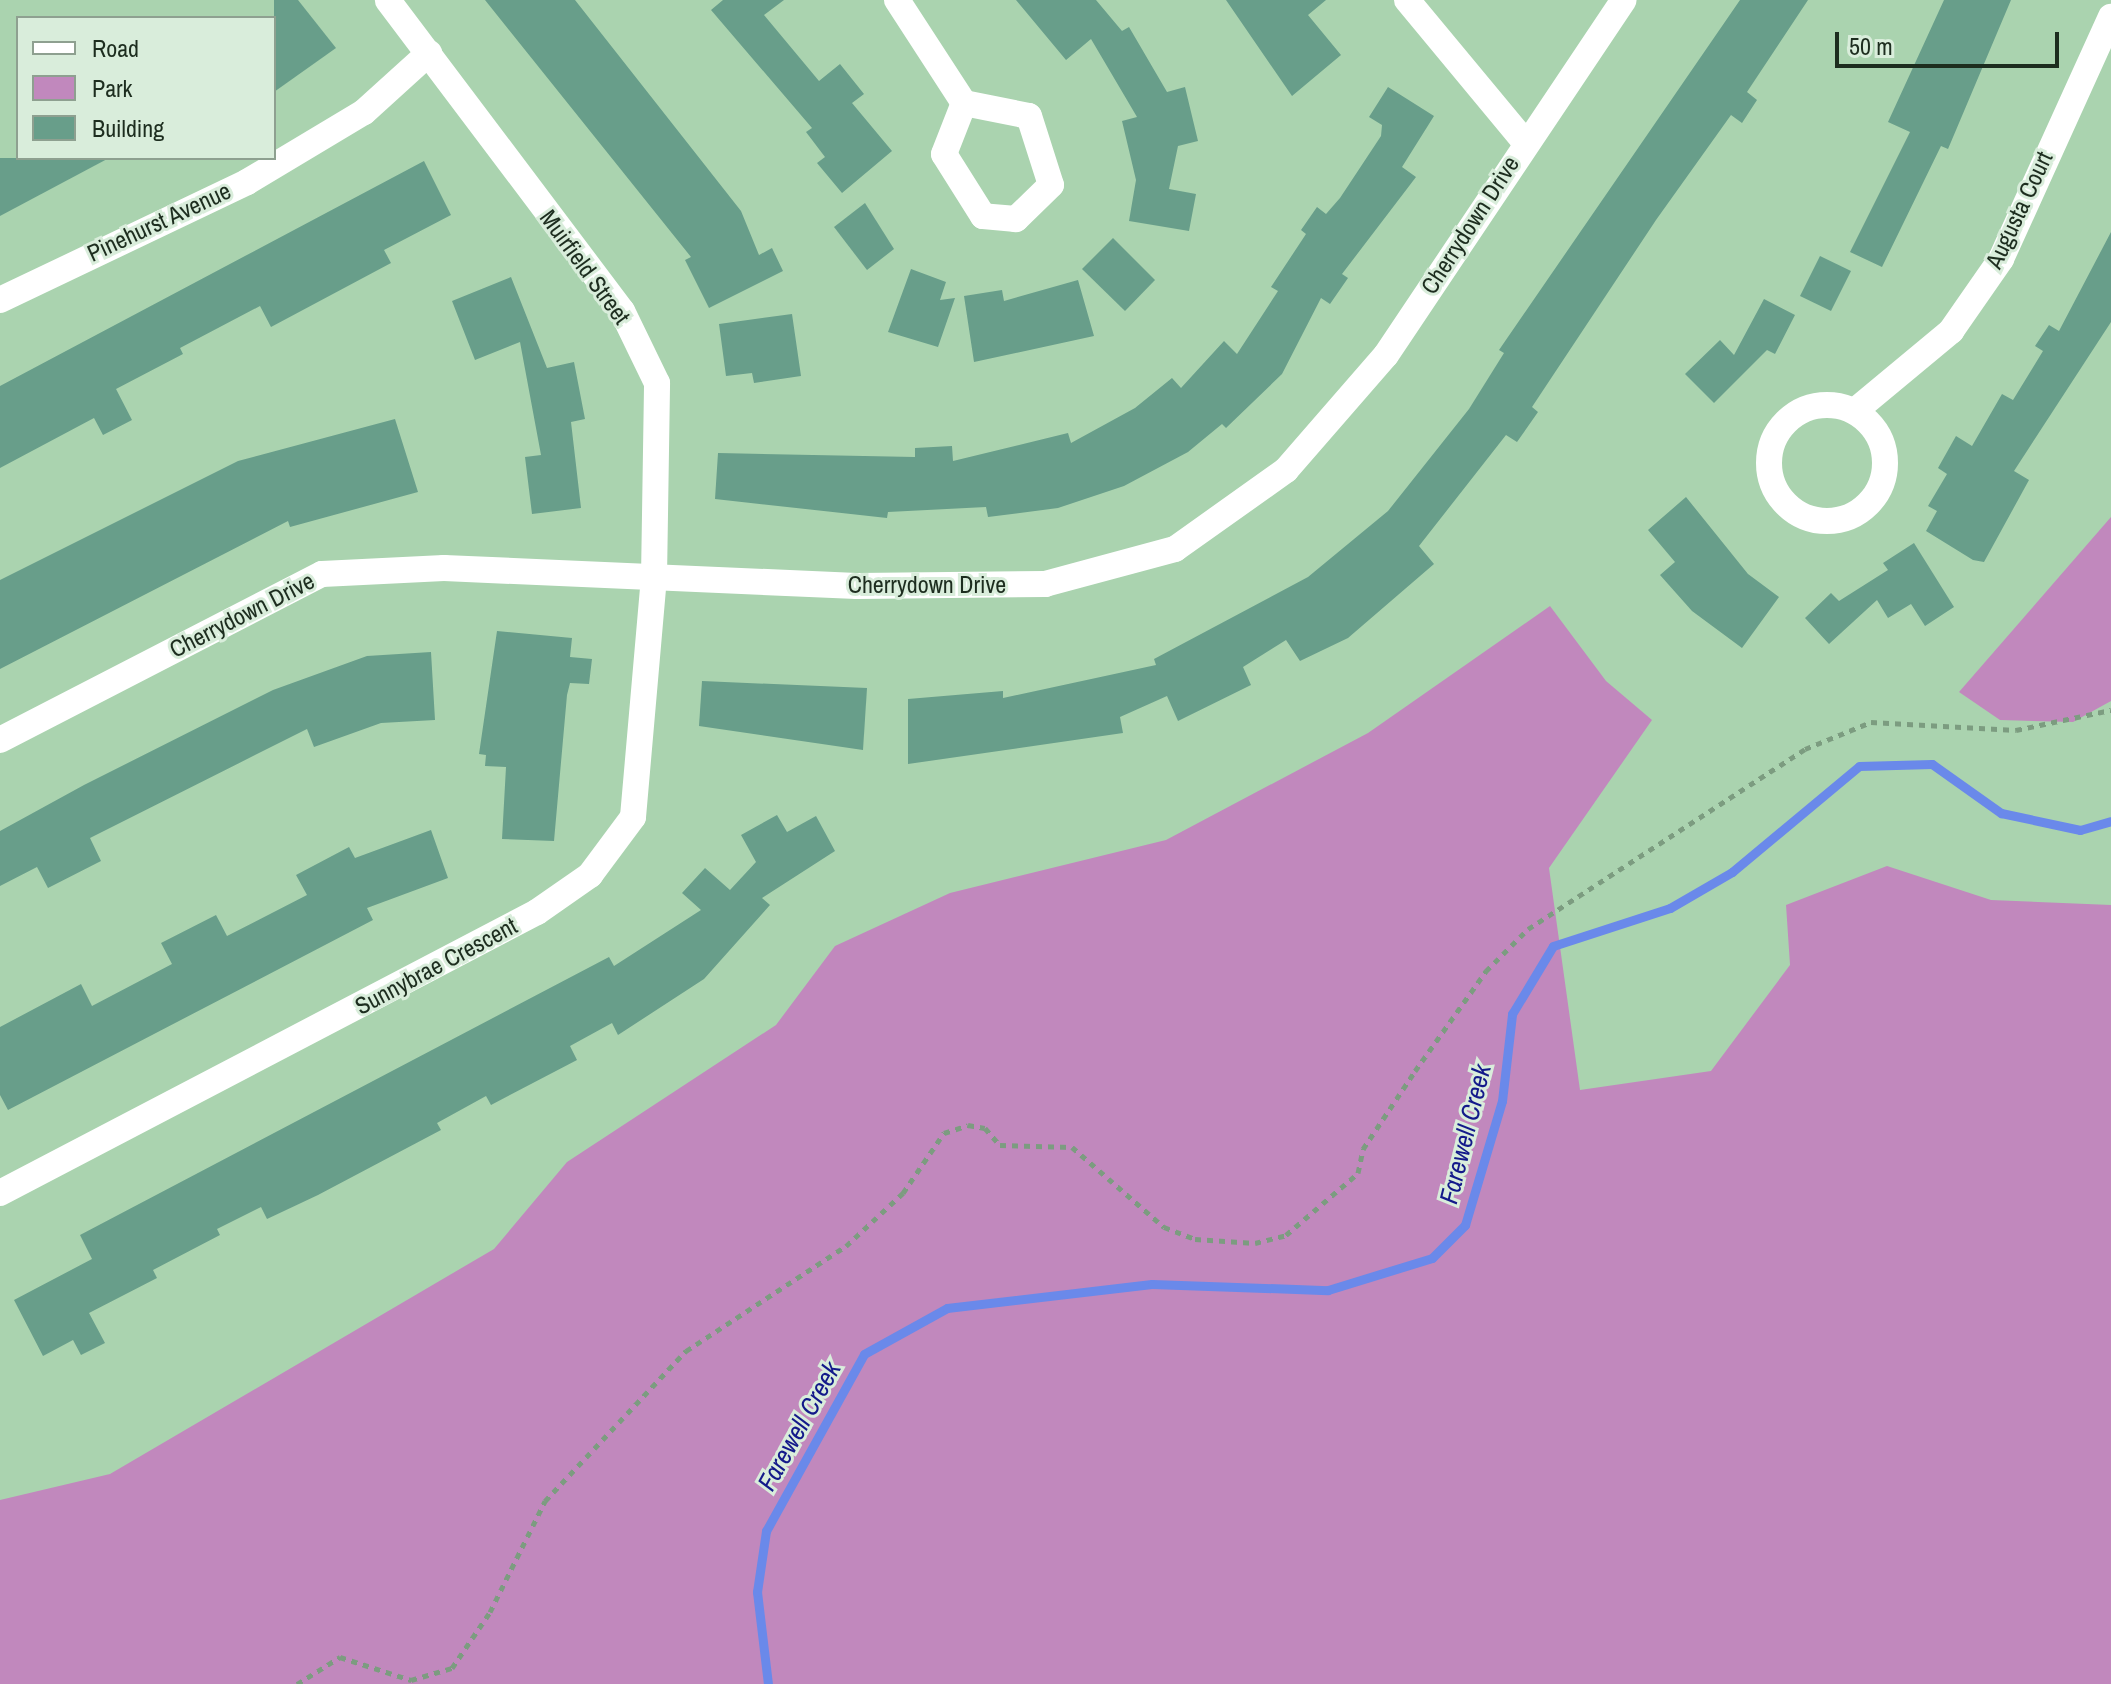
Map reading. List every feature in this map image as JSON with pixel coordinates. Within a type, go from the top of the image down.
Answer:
[{"type":"street","name":"Muirfield Street","points":[[388,0],[622,311],[657,383],[654,578]]},
{"type":"street","points":[[897,0],[964,103],[1029,116],[1051,185],[1016,219],[983,216],[944,154],[964,103]]},
{"type":"street","points":[[1407,0],[1525,142]]},
{"type":"street","name":"Cherrydown Drive","points":[[0,740],[322,574],[444,568],[654,578],[1045,584],[1175,549],[1286,470],[1386,355],[1525,142],[1624,0]]},
{"type":"street","name":"Augusta Court","points":[[1856,410],[1951,331],[2001,259],[2111,17]]},
{"type":"street","name":"Pinehurst Avenue","points":[[0,300],[247,182],[364,112],[429,53]]},
{"type":"street","points":[[1814,406],[1856,410],[1885,456],[1877,493],[1865,508],[1829,522],[1793,511],[1779,497],[1768,461],[1782,426],[1814,406]]},
{"type":"street","name":"Sunnybrae Crescent","points":[[0,1193],[537,912],[590,875],[633,817],[654,578]]},
{"type":"path","points":[[297,1684],[340,1657],[411,1680],[452,1668],[490,1612],[545,1501],[686,1351],[846,1246],[903,1193],[944,1133],[968,1125],[985,1128],[1000,1145],[1072,1147],[1164,1227],[1195,1239],[1255,1243],[1286,1235],[1358,1173],[1363,1149],[1415,1071],[1486,971],[1528,929],[1805,749],[1871,722],[2016,730],[2111,710]]},
{"type":"green space","points":[[2111,517],[2111,701],[2073,722],[2000,720],[1959,692]]},
{"type":"green space","points":[[1550,606],[1606,681],[1652,720],[1549,868],[1580,1090],[1711,1071],[1790,965],[1786,905],[1887,866],[1991,900],[2111,905],[2111,1684],[0,1684],[0,1500],[110,1474],[494,1249],[567,1162],[776,1025],[835,946],[950,893],[1166,840],[1368,733]]},
{"type":"building","points":[[274,0],[298,0],[336,48],[276,91],[276,16]]},
{"type":"building","points":[[485,0],[575,0],[741,211],[759,255],[772,248],[783,271],[709,308],[685,260],[691,257]]},
{"type":"building","points":[[723,0],[784,0],[764,15],[819,81],[840,64],[864,94],[852,103],[892,151],[842,193],[817,163],[825,157],[806,132],[812,128],[711,10]]},
{"type":"building","points":[[1016,0],[1096,0],[1122,31],[1129,27],[1167,92],[1185,87],[1198,141],[1178,146],[1169,189],[1196,194],[1189,231],[1129,221],[1136,180],[1122,121],[1137,117],[1091,39],[1066,60]]},
{"type":"building","points":[[1226,0],[1326,0],[1308,15],[1341,55],[1292,96]]},
{"type":"building","points":[[1740,0],[1808,0],[1747,92],[1757,100],[1742,123],[1731,115],[1656,220],[1532,407],[1538,412],[1517,442],[1506,435],[1419,546],[1434,564],[1348,638],[1300,661],[1286,640],[1243,667],[1251,685],[1178,721],[1167,696],[1120,717],[1123,733],[908,764],[908,699],[1003,691],[1003,698],[1156,665],[1154,659],[1308,577],[1388,511],[1469,409],[1504,353],[1499,350]]},
{"type":"building","points":[[1944,0],[2011,0],[1948,149],[1941,146],[1882,267],[1850,252],[1910,132],[1888,122]]},
{"type":"building","points":[[1388,87],[1434,116],[1402,167],[1416,177],[1342,274],[1348,278],[1330,304],[1321,298],[1282,374],[1226,428],[1222,424],[1188,452],[1124,486],[1058,508],[988,517],[986,507],[888,512],[887,518],[715,499],[718,453],[915,457],[915,448],[952,446],[953,461],[1068,433],[1071,443],[1135,408],[1172,378],[1181,388],[1224,341],[1237,354],[1278,291],[1271,287],[1306,234],[1301,230],[1317,207],[1326,214],[1340,198],[1381,136],[1382,125],[1369,117]]},
{"type":"building","points":[[0,158],[105,160],[0,216]]},
{"type":"building","points":[[424,161],[451,215],[384,250],[391,263],[271,327],[260,306],[180,348],[183,354],[116,389],[132,420],[103,435],[94,418],[0,468],[0,386]]},
{"type":"building","points":[[865,203],[894,249],[867,270],[834,227]]},
{"type":"building","points":[[2111,232],[2111,322],[2014,471],[2029,480],[1984,562],[1973,560],[1926,531],[1937,511],[1928,506],[1947,474],[1938,468],[1956,436],[1972,446],[2002,394],[2013,400],[2043,351],[2035,346],[2049,325],[2059,331]]},
{"type":"building","points":[[1113,238],[1155,280],[1125,311],[1082,269]]},
{"type":"building","points":[[1820,256],[1851,271],[1831,311],[1800,296]]},
{"type":"building","points":[[911,269],[946,282],[940,300],[955,298],[938,347],[888,332]]},
{"type":"building","points":[[511,277],[547,368],[574,362],[585,419],[571,422],[581,508],[532,514],[525,457],[541,455],[520,342],[475,360],[452,301]]},
{"type":"building","points":[[1078,280],[1094,336],[974,362],[964,296],[1002,290],[1004,301]]},
{"type":"building","points":[[1764,299],[1795,315],[1775,354],[1767,350],[1714,403],[1685,374],[1720,340],[1734,355]]},
{"type":"building","points":[[792,314],[801,376],[754,383],[752,373],[726,376],[719,324]]},
{"type":"building","points":[[395,419],[418,492],[290,527],[288,521],[0,669],[0,580],[238,461]]},
{"type":"building","points":[[1686,497],[1748,574],[1779,597],[1742,648],[1692,611],[1660,575],[1675,562],[1648,530]]},
{"type":"building","points":[[1914,543],[1954,607],[1925,626],[1911,604],[1888,618],[1877,600],[1829,644],[1805,618],[1831,593],[1839,601],[1888,570],[1883,563]]},
{"type":"building","points":[[497,631],[572,638],[570,657],[592,659],[589,684],[570,683],[567,695],[554,841],[502,839],[506,767],[485,766],[486,755],[479,754]]},
{"type":"building","points":[[431,652],[435,720],[381,723],[314,747],[307,729],[90,838],[101,861],[48,888],[37,867],[0,886],[0,831],[84,785],[273,690],[367,656]]},
{"type":"building","points":[[702,681],[867,688],[863,750],[699,726]]},
{"type":"building","points":[[777,815],[787,832],[816,816],[835,851],[762,898],[770,905],[704,979],[618,1035],[612,1023],[570,1046],[577,1060],[491,1105],[486,1096],[437,1123],[441,1130],[318,1195],[267,1219],[261,1207],[217,1229],[220,1235],[153,1270],[157,1278],[89,1313],[105,1343],[81,1355],[73,1340],[43,1356],[14,1300],[92,1259],[80,1235],[609,957],[614,966],[701,910],[682,893],[705,868],[730,890],[756,862],[741,835]]},
{"type":"building","points":[[431,830],[448,878],[367,908],[373,920],[8,1110],[0,1095],[0,1027],[81,984],[92,1006],[172,964],[161,943],[216,915],[227,936],[307,895],[296,875],[349,847],[355,858]]},
{"type":"waterway","name":"Farewell Creek","points":[[768,1684],[757,1592],[766,1531],[864,1354],[947,1308],[1152,1284],[1328,1290],[1432,1258],[1465,1225],[1502,1101],[1512,1014],[1553,946],[1670,908],[1732,872],[1859,766],[1932,764],[2001,813],[2080,830],[2111,821]]}]
